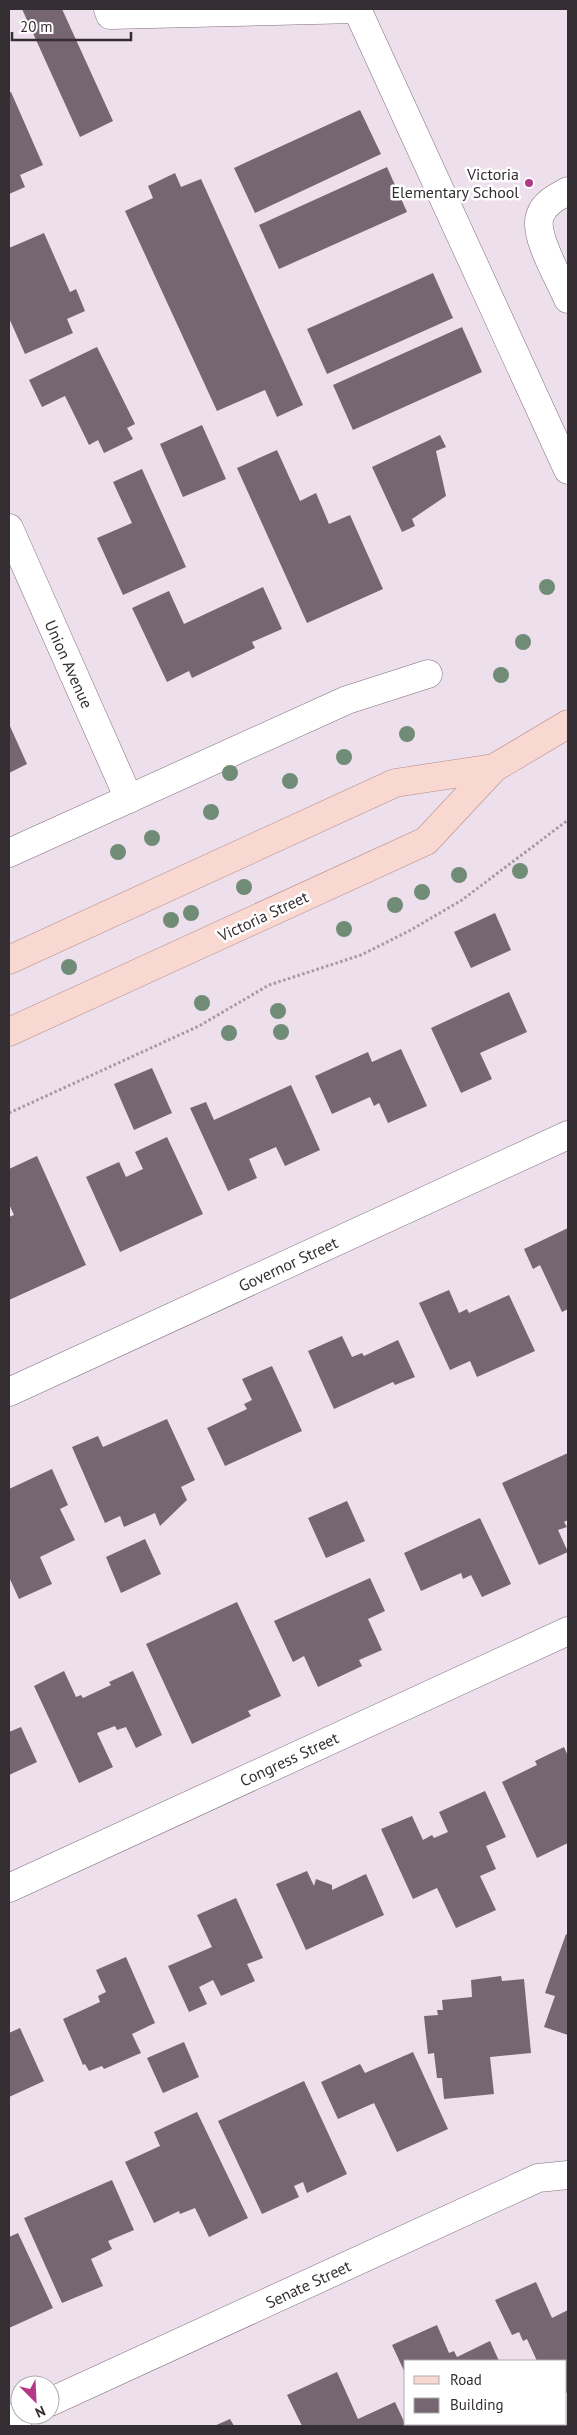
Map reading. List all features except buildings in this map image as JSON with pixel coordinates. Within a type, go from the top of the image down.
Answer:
[{"type":"main road","name":"Victoria Street","points":[[9,1032],[426,841],[494,768],[568,724]]},
{"type":"main road","name":"Victoria Street","points":[[9,960],[395,783],[494,768]]},
{"type":"street","points":[[108,9],[110,15],[357,9],[568,470]]},
{"type":"street","points":[[568,191],[549,202],[539,216],[540,238],[568,299]]},
{"type":"street","name":"Union Avenue","points":[[9,528],[129,799]]},
{"type":"street","points":[[9,853],[347,700],[428,674]]},
{"type":"street","name":"Governor Street","points":[[9,1392],[568,1135]]},
{"type":"street","name":"Congress Street","points":[[9,1888],[568,1631]]},
{"type":"street","name":"Senate Street","points":[[60,2397],[538,2178],[568,2175]]},
{"type":"path","points":[[9,1113],[199,1026],[269,985],[361,955],[409,931],[462,900],[568,820]]},
{"type":"place","name":"Victoria Elementary School","points":[[529,183]]}]
